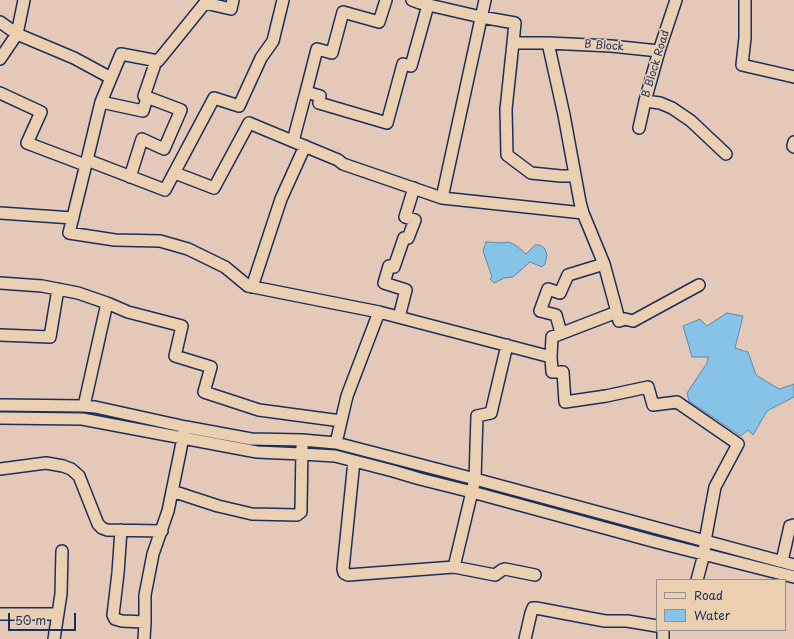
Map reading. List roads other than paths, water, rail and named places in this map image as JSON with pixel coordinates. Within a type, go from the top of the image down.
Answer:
[{"type":"street","points":[[0,59],[17,34],[24,0]]},
{"type":"street","points":[[233,0],[231,9],[205,3],[158,62],[122,54],[101,102],[69,233],[115,240],[160,241],[188,249],[225,267],[248,286],[379,312],[551,357]]},
{"type":"street","points":[[0,93],[42,112],[27,143],[130,176],[166,190],[214,98],[239,106],[261,58],[274,41],[283,0]]},
{"type":"street","points":[[293,141],[317,49],[332,53],[343,12],[379,22],[386,0]]},
{"type":"street","points":[[412,0],[420,4],[515,23],[506,108],[507,155],[531,173],[576,176]]},
{"type":"street","points":[[442,198],[484,0]]},
{"type":"street","name":"B Block Road","points":[[639,128],[659,51],[676,0]]},
{"type":"street","points":[[745,0],[745,38],[742,65],[794,77]]},
{"type":"street","points":[[306,92],[320,96],[319,103],[387,123],[403,64],[411,66],[428,5]]},
{"type":"street","points":[[0,22],[17,34],[74,58],[111,78]]},
{"type":"street","name":"B Block","points":[[513,43],[610,46],[659,51]]},
{"type":"street","points":[[548,43],[564,115],[580,202],[604,264],[619,321],[625,319],[633,321],[699,285]]},
{"type":"street","points":[[130,176],[142,139],[164,149],[180,110],[144,96],[156,61]]},
{"type":"street","points":[[101,102],[143,111],[147,98]]},
{"type":"street","points":[[645,101],[660,103],[672,108],[691,121],[726,154]]},
{"type":"street","points":[[175,173],[214,188],[249,123],[338,160],[343,164],[442,198],[583,213]]},
{"type":"street","points":[[794,142],[794,147]]},
{"type":"street","points":[[252,287],[281,199],[305,146]]},
{"type":"street","points":[[399,317],[406,290],[384,283],[389,266],[394,267],[404,238],[408,238],[415,220],[405,216],[414,188]]},
{"type":"street","points":[[0,213],[72,218]]},
{"type":"street","points":[[561,333],[556,315],[540,311],[548,289],[560,292],[568,275],[604,264]]},
{"type":"street","points":[[0,283],[42,286],[78,293],[128,312],[182,326],[175,356],[211,367],[204,392],[260,410],[341,420]]},
{"type":"street","points":[[0,335],[50,337],[58,289]]},
{"type":"street","points":[[84,406],[107,303]]},
{"type":"street","points":[[336,443],[347,396],[379,312]]},
{"type":"street","points":[[616,312],[552,337],[552,372],[563,372],[564,402],[606,396],[648,387],[653,405],[678,402],[738,444],[715,487],[704,554],[697,579]]},
{"type":"street","points":[[454,567],[475,479],[477,416],[491,413],[507,345]]},
{"type":"street","points":[[0,405],[95,407],[186,427],[251,439],[302,440],[336,443],[397,458],[794,565]]},
{"type":"street","points":[[92,420],[95,407]]},
{"type":"street","points":[[0,418],[92,420],[183,439],[257,452],[335,456],[794,577]]},
{"type":"street","points":[[144,639],[145,596],[153,554],[168,511],[186,427]]},
{"type":"street","points":[[172,491],[218,506],[252,514],[297,515],[301,512],[302,440]]},
{"type":"street","points":[[393,471],[397,458]]},
{"type":"street","points":[[354,461],[343,569],[344,573],[348,575],[454,567],[495,575],[505,569],[535,575]]},
{"type":"street","points":[[0,469],[46,463],[63,466],[79,476],[98,524],[102,528],[107,530],[162,531]]},
{"type":"street","points":[[782,561],[790,526],[794,525]]},
{"type":"street","points":[[121,530],[113,616],[115,619],[122,621],[145,622]]},
{"type":"street","points":[[54,639],[61,594],[62,551]]},
{"type":"street","points":[[525,639],[533,608],[605,621],[627,621],[656,626]]},
{"type":"street","points":[[0,614],[58,614]]},
{"type":"water","points":[[486,242],[509,242],[517,246],[526,254],[535,245],[540,245],[545,249],[547,255],[545,264],[542,267],[530,262],[513,277],[504,278],[494,283],[490,279],[492,277],[483,251]]},
{"type":"water","points":[[727,313],[743,316],[735,348],[748,352],[756,375],[779,389],[794,384],[794,397],[767,411],[753,435],[748,430],[741,436],[689,401],[687,393],[707,363],[708,357],[692,357],[683,326],[700,319],[707,326]]},
{"type":"waterway","points":[[30,413],[83,413],[102,417]]}]
